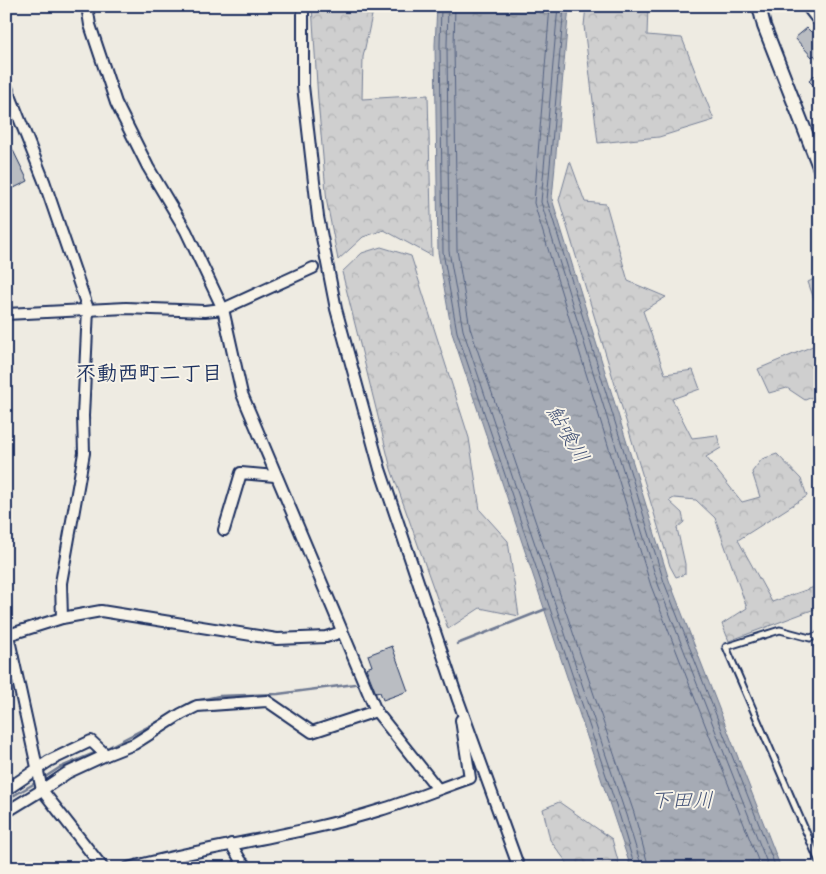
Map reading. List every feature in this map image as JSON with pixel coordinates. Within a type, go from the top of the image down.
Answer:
[{"type":"street","points":[[87,6],[90,25],[116,103],[148,167],[186,231],[223,310],[242,394],[275,476],[376,711],[438,789]]},
{"type":"street","points":[[303,6],[303,86],[318,217],[336,309],[380,469],[457,697],[519,868]]},
{"type":"street","points":[[759,6],[764,26],[820,169]]},
{"type":"street","points":[[807,6],[820,23]]},
{"type":"street","points":[[6,85],[44,181],[88,309],[83,416],[84,453],[61,583],[62,618]]},
{"type":"street","points":[[6,314],[126,308],[223,310],[313,268]]},
{"type":"street","points":[[224,530],[241,473],[275,476]]},
{"type":"street","points":[[103,868],[42,788],[7,635],[62,618],[101,611],[276,639],[326,637],[342,632]]},
{"type":"street","points":[[128,868],[160,859],[316,826],[380,810],[470,778],[457,697]]},
{"type":"street","points":[[6,812],[66,773],[105,754],[134,744],[197,706],[267,701],[312,732],[376,711]]},
{"type":"street","points":[[6,790],[39,772],[49,761],[91,740],[105,754]]},
{"type":"street","points":[[231,844],[241,861],[248,868]]},
{"type":"lane","points":[[820,635],[810,638],[780,630],[726,648],[820,864]]},
{"type":"green space","points":[[312,6],[374,6],[363,57],[362,99],[428,95],[432,256],[384,230],[363,237],[338,260],[327,203]]},
{"type":"green space","points":[[586,6],[648,6],[647,35],[682,38],[714,120],[659,137],[598,143],[584,26]]},
{"type":"green space","points":[[570,161],[585,202],[606,204],[628,281],[666,297],[643,311],[665,374],[693,370],[700,389],[672,399],[692,438],[717,435],[721,448],[706,457],[742,502],[760,497],[752,472],[762,459],[777,454],[801,479],[807,496],[738,540],[772,602],[820,585],[820,607],[729,641],[722,624],[747,608],[715,518],[696,500],[674,498],[669,501],[682,513],[684,522],[677,528],[685,564],[685,574],[676,577],[670,566],[559,200]]},
{"type":"green space","points":[[381,247],[411,256],[469,438],[480,510],[508,541],[519,616],[480,608],[448,629],[391,469],[342,272],[362,253]]},
{"type":"green space","points":[[820,276],[820,316],[808,282]]},
{"type":"green space","points":[[820,343],[820,394],[805,400],[787,388],[769,393],[758,369]]},
{"type":"green space","points":[[559,802],[612,839],[620,868],[571,868],[550,840],[543,809]]},
{"type":"water","name":"下田川","points":[[437,6],[569,6],[552,199],[669,580],[781,868],[631,868],[452,333],[438,252],[435,45]]},
{"type":"building","points":[[815,27],[820,30],[820,62],[814,55],[812,57],[795,38],[807,28],[811,32]]},
{"type":"building","points":[[814,75],[820,81],[820,92],[809,81]]},
{"type":"building","points":[[6,136],[28,181],[6,192]]},
{"type":"building","points":[[392,646],[408,691],[383,700],[380,692],[376,693],[366,668],[372,666],[368,655]]},
{"type":"waterway","points":[[457,644],[546,609]]},
{"type":"waterway","points":[[105,749],[191,702],[219,696],[278,694],[355,684]]},
{"type":"waterway","points":[[42,779],[59,768],[97,752]]},
{"type":"waterway","points":[[6,800],[37,782]]},
{"type":"district","name":"不動西町二丁目","points":[[149,373]]},
{"type":"water label","name":"鮎喰川","points":[[568,434]]}]
